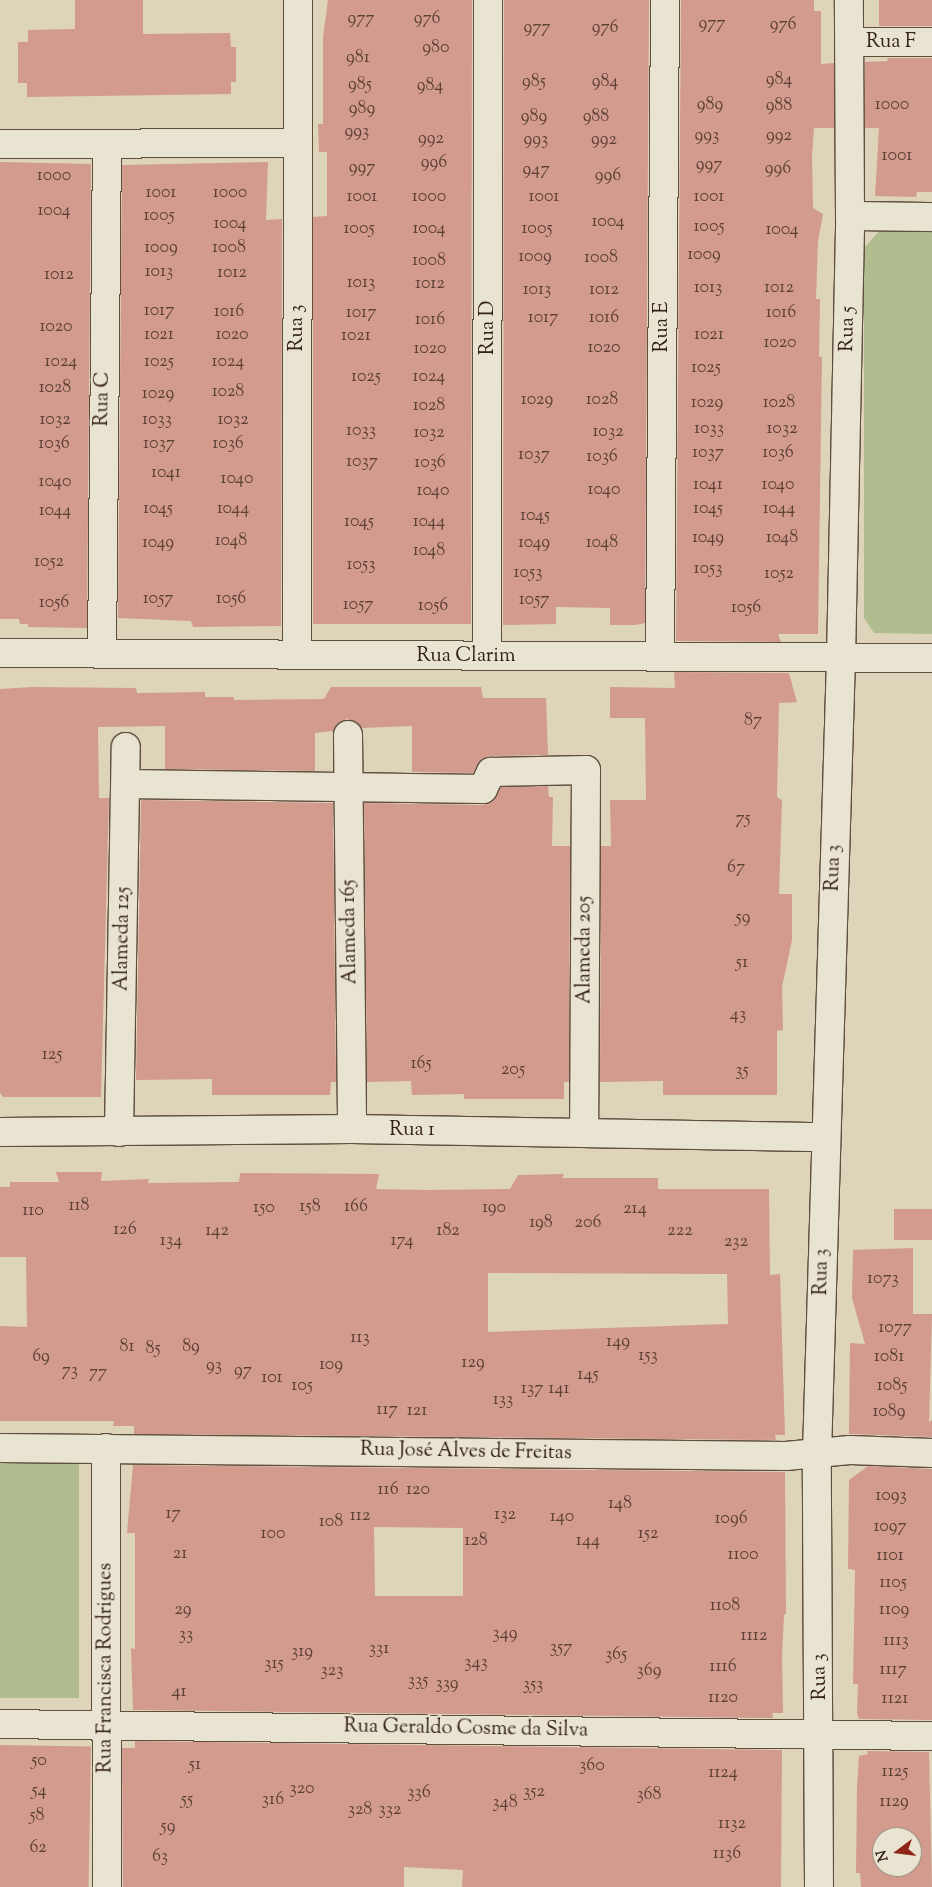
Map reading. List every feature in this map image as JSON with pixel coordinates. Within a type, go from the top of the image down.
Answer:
[{"type":"street","name":"Rua 3","points":[[297,656],[296,143],[298,0]]},
{"type":"street","name":"Rua D","points":[[488,0],[488,656]]},
{"type":"street","name":"Rua E","points":[[660,655],[665,0]]},
{"type":"street","name":"Rua 5","points":[[841,658],[850,216],[849,0]]},
{"type":"street","name":"Rua F","points":[[850,42],[932,42]]},
{"type":"street","points":[[0,144],[296,143]]},
{"type":"street","name":"Rua C","points":[[102,654],[107,145]]},
{"type":"street","points":[[850,216],[932,217]]},
{"type":"street","name":"Rua Clarim","points":[[0,653],[297,656],[660,655],[932,658]]},
{"type":"street","name":"Rua 3","points":[[819,1887],[821,1734],[817,1453],[825,1137],[841,658]]},
{"type":"street","name":"Alameda 165","points":[[348,735],[352,1129]]},
{"type":"street","name":"Alameda 125","points":[[119,1132],[126,747]]},
{"type":"street","name":"Alameda 205","points":[[348,787],[483,789],[491,772],[586,770],[584,1131]]},
{"type":"street","points":[[126,784],[348,787]]},
{"type":"street","name":"Rua 1","points":[[0,1132],[352,1129],[584,1131],[825,1137]]},
{"type":"street","name":"Rua José Alves de Freitas","points":[[0,1448],[786,1456],[850,1450],[932,1453]]},
{"type":"street","name":"Rua Francisca Rodrigues","points":[[106,1448],[105,1724],[107,1887]]},
{"type":"street","name":"Rua Geraldo Cosme da Silva","points":[[0,1724],[932,1736]]},
{"type":"green space","points":[[881,229],[932,229],[932,634],[874,633],[864,618],[864,248]]},
{"type":"green space","points":[[0,1461],[79,1461],[79,1698],[0,1698]]},
{"type":"building","points":[[75,0],[143,0],[143,34],[230,33],[231,47],[236,47],[236,82],[231,82],[231,94],[27,97],[27,83],[18,83],[18,42],[28,42],[28,30],[75,29]]},
{"type":"building","points":[[328,0],[472,0],[471,624],[313,624],[313,217],[327,216],[327,152],[319,152],[318,124],[323,124],[323,37]]},
{"type":"building","points":[[504,0],[649,0],[645,623],[610,625],[610,608],[556,607],[556,624],[503,625]]},
{"type":"building","points":[[681,0],[814,0],[814,11],[821,11],[821,64],[834,63],[834,128],[814,128],[812,155],[813,208],[823,214],[818,241],[816,299],[820,299],[819,357],[822,357],[818,634],[778,634],[781,642],[676,641]]},
{"type":"building","points":[[879,0],[932,0],[932,26],[879,26]]},
{"type":"building","points":[[887,58],[932,58],[932,192],[917,192],[916,197],[875,196],[879,128],[865,128],[865,62],[888,61]]},
{"type":"building","points":[[0,162],[91,164],[87,628],[28,627],[28,624],[20,624],[19,619],[0,619]]},
{"type":"building","points":[[268,162],[266,220],[282,219],[281,626],[193,627],[191,621],[118,618],[122,165]]},
{"type":"building","points":[[674,672],[789,673],[797,702],[779,703],[777,797],[782,800],[779,894],[792,894],[792,940],[782,987],[783,1030],[777,1031],[777,1095],[663,1095],[663,1081],[600,1082],[601,846],[611,846],[610,800],[646,800],[645,718],[610,718],[610,687],[675,688]]},
{"type":"building","points":[[32,687],[136,688],[137,693],[205,692],[205,697],[234,697],[234,700],[324,699],[331,687],[481,687],[483,698],[546,698],[548,755],[490,756],[482,759],[473,773],[412,772],[412,726],[362,728],[347,719],[340,722],[333,731],[315,733],[315,771],[165,769],[165,726],[98,727],[99,798],[109,798],[101,1097],[3,1097],[0,1093],[0,689]]},
{"type":"building","points":[[548,786],[549,797],[553,797],[552,846],[570,846],[569,1082],[564,1082],[564,1099],[464,1099],[464,1094],[412,1095],[411,1081],[367,1082],[364,803],[483,805],[492,802],[501,787]]},
{"type":"building","points":[[141,800],[333,803],[336,1082],[331,1082],[330,1095],[212,1095],[212,1079],[136,1080]]},
{"type":"building","points":[[56,1172],[102,1172],[101,1181],[149,1179],[148,1183],[239,1182],[240,1173],[379,1174],[376,1189],[510,1189],[518,1175],[564,1174],[562,1178],[658,1178],[658,1189],[769,1189],[770,1275],[780,1274],[785,1435],[775,1435],[776,1440],[134,1434],[134,1426],[113,1426],[114,1421],[0,1421],[0,1326],[27,1327],[26,1257],[0,1257],[0,1187],[10,1187],[10,1182],[59,1182]],"holes":[[[488,1273],[727,1274],[728,1324],[488,1332]]]},
{"type":"building","points":[[894,1209],[932,1209],[932,1240],[894,1240]]},
{"type":"building","points":[[913,1248],[913,1314],[932,1314],[929,1422],[932,1420],[932,1437],[849,1434],[850,1343],[865,1344],[852,1298],[853,1250]]},
{"type":"building","points":[[133,1465],[785,1472],[786,1614],[784,1615],[782,1655],[783,1713],[772,1713],[773,1718],[133,1710],[131,1648],[135,1649],[135,1533],[127,1533]],"holes":[[[374,1527],[463,1528],[463,1596],[375,1596]]]},
{"type":"building","points":[[868,1466],[932,1469],[932,1720],[859,1719],[857,1713],[858,1684],[853,1684],[855,1570],[848,1569],[849,1480]]},
{"type":"building","points":[[135,1741],[782,1750],[781,1887],[462,1887],[463,1870],[404,1867],[404,1887],[123,1887],[122,1748],[135,1748]]},
{"type":"building","points":[[0,1745],[91,1747],[89,1887],[0,1887]]},
{"type":"building","points":[[867,1751],[929,1752],[932,1887],[861,1887],[860,1873],[856,1873],[859,1756],[868,1754]]}]
